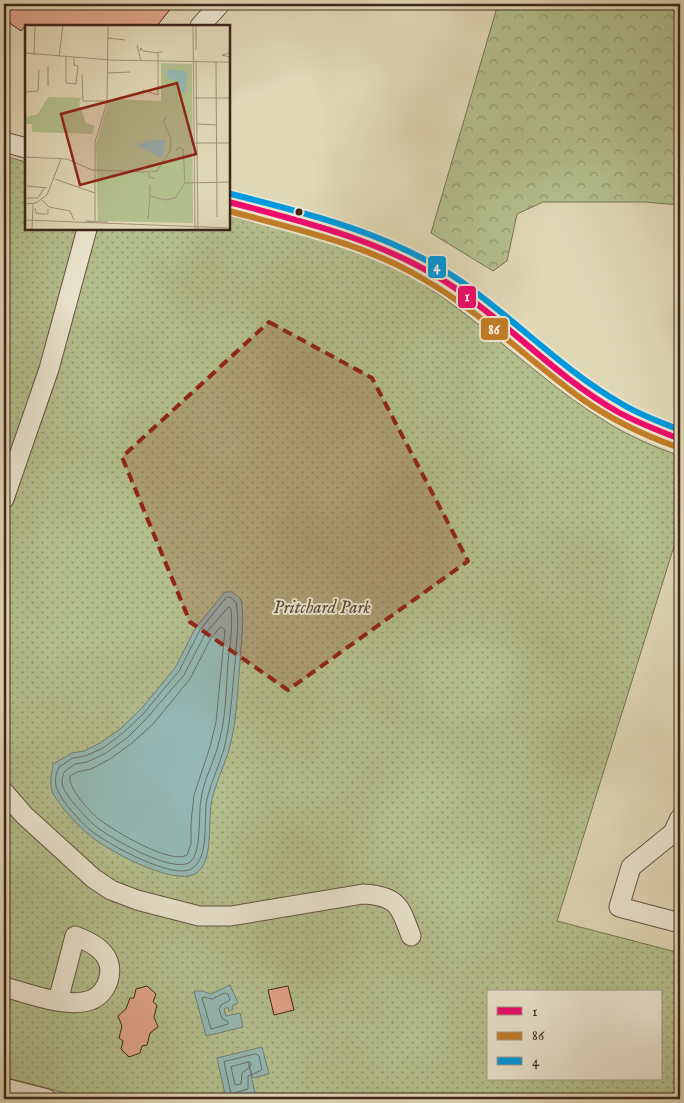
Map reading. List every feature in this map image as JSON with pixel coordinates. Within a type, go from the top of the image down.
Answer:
[{"type":"street","points":[[201,25],[220,4]]},
{"type":"street","points":[[4,142],[25,148]]},
{"type":"street","points":[[230,202],[354,237],[388,250],[454,288],[588,394],[644,426],[680,439]]},
{"type":"street","points":[[4,499],[49,369],[87,230]]},
{"type":"street","points":[[4,792],[24,815],[93,878],[111,890],[131,898],[199,916],[231,916],[363,894],[377,895],[387,897],[402,909],[411,936]]},
{"type":"street","points":[[680,818],[673,834],[631,867],[619,907],[680,923]]},
{"type":"street","points":[[4,987],[58,1001]]},
{"type":"street","points":[[4,1088],[47,1099]]},
{"type":"highlighted area","points":[[269,322],[372,378],[468,561],[288,690],[190,622],[122,457]]},
{"type":"green space","points":[[498,4],[680,4],[680,205],[645,202],[543,202],[517,214],[507,261],[493,271],[431,233]]},
{"type":"green space","name":"Pritchard Park","points":[[4,156],[25,162],[25,230],[230,230],[230,216],[348,248],[414,278],[464,313],[558,389],[608,423],[625,433],[680,456],[680,527],[557,921],[680,953],[680,1099],[88,1099],[4,1077]]},
{"type":"water","points":[[225,592],[232,592],[241,599],[243,615],[233,731],[228,753],[212,799],[208,851],[205,860],[195,874],[184,876],[171,875],[156,871],[123,856],[97,841],[73,820],[52,791],[53,764],[72,753],[84,751],[100,743],[120,729],[140,710],[175,668],[196,627]]},
{"type":"water","points":[[230,985],[238,1003],[232,1006],[233,1009],[229,1011],[228,1007],[224,1009],[226,1016],[240,1013],[243,1027],[206,1036],[194,991],[211,994]]},
{"type":"water","points":[[262,1047],[269,1074],[253,1078],[248,1061],[255,1093],[226,1099],[217,1058]]},
{"type":"building","points":[[4,4],[174,4],[158,25],[25,25],[21,31],[4,19]]},
{"type":"building","points":[[147,986],[156,994],[153,1002],[157,1005],[154,1017],[158,1027],[150,1033],[147,1045],[142,1046],[140,1053],[129,1057],[121,1049],[123,1041],[119,1038],[122,1026],[118,1016],[126,1009],[130,998],[134,998],[136,989]]},
{"type":"building","points":[[288,986],[294,1010],[274,1015],[268,990]]},
{"type":"transit line","name":"4","points":[[231,194],[349,227],[406,250],[433,264],[480,295],[600,391],[636,412],[680,430]]},
{"type":"transit line","name":"1","points":[[230,202],[346,235],[402,258],[429,272],[476,303],[575,384],[596,398],[633,420],[680,439]]},
{"type":"transit line","name":"86","points":[[230,211],[330,239],[402,267],[466,307],[593,407],[628,426],[677,447]]}]
